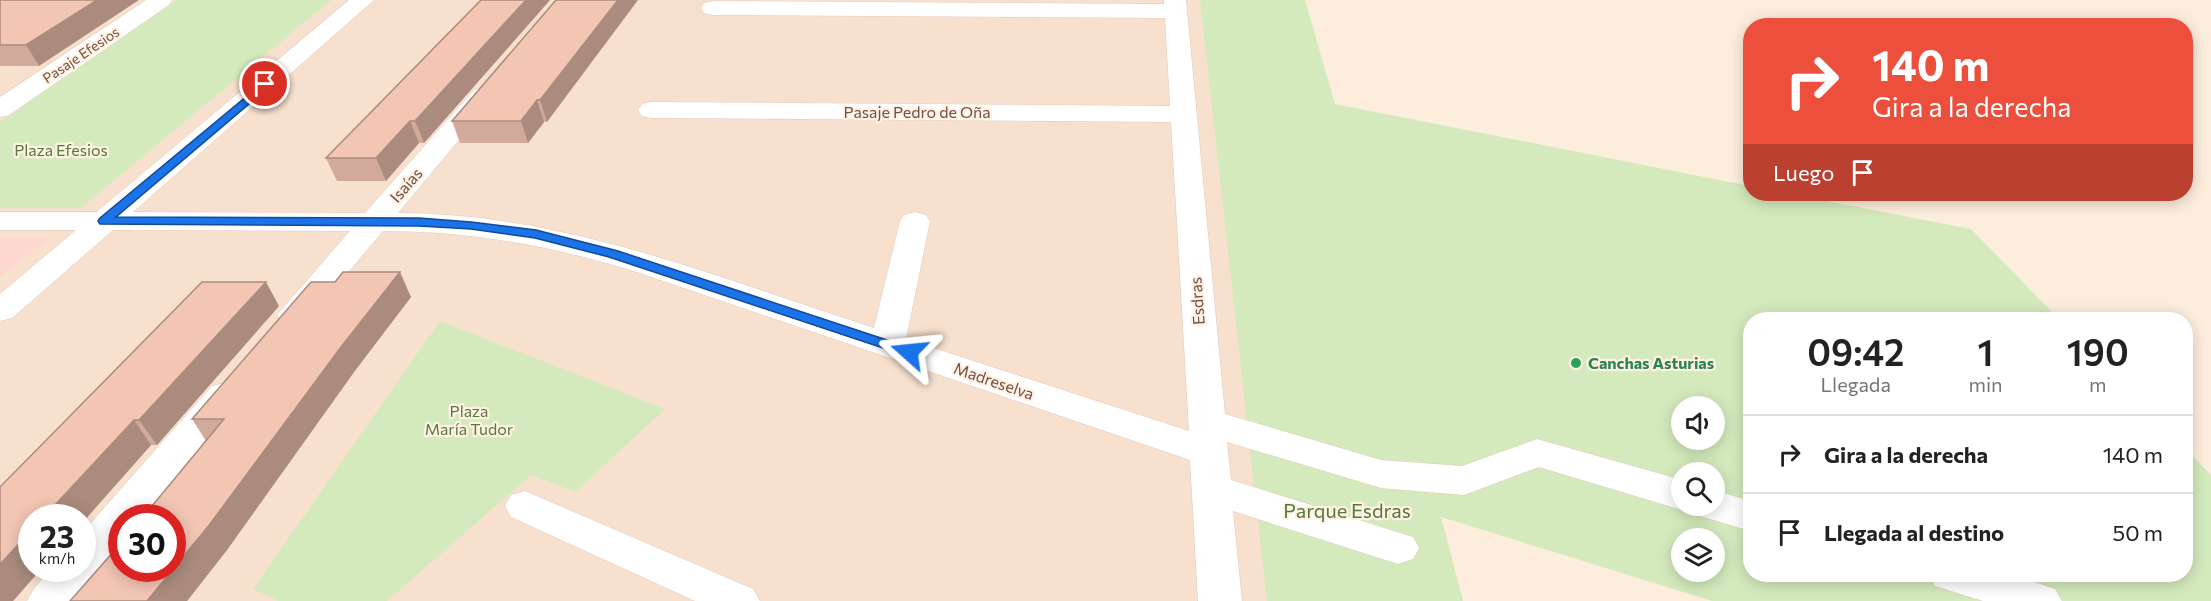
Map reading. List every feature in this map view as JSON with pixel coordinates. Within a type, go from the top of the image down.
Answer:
[{"type":"street","name":"Pasaje Efesios","points":[[0,110],[161,0]]},
{"type":"street","points":[[0,310],[363,0]]},
{"type":"street","points":[[712,8],[1176,5]]},
{"type":"street","name":"Esdras","points":[[1176,5],[1220,601]]},
{"type":"street","name":"Isaías","points":[[275,338],[504,71]]},
{"type":"street","name":"Pasaje Pedro de Oña","points":[[651,110],[1183,114]]},
{"type":"street","name":"Madreselva","points":[[0,221],[375,221],[488,227],[536,234],[580,244],[1209,454],[1398,548]]},
{"type":"street","points":[[887,345],[915,221]]},
{"type":"street","points":[[96,545],[244,374]]},
{"type":"street","name":"Madreselva","points":[[1209,454],[1464,482],[1537,453],[1671,492]]},
{"type":"street","points":[[525,506],[738,601]]},
{"type":"street","points":[[1725,508],[1743,514]]},
{"type":"street","points":[[49,601],[65,582]]},
{"type":"street","points":[[1977,582],[2040,601]]},
{"type":"shaded area","points":[[0,0],[1305,0],[1463,601],[0,601]]},
{"type":"shaded area","points":[[0,238],[50,238],[0,277]]},
{"type":"green space","name":"Plaza Efesios","points":[[176,0],[331,0],[81,208],[0,208],[0,122]]},
{"type":"green space","name":"Canchas Asturias","points":[[1200,0],[1305,0],[1335,104],[1743,185],[1743,201],[1826,201],[1971,229],[2052,312],[1743,312],[1743,582],[2193,582],[2193,456],[2211,475],[2211,601],[1712,601],[1441,517],[1463,601],[1267,601]]},
{"type":"green space","name":"Plaza María Tudor","points":[[440,321],[665,409],[575,492],[531,475],[387,601],[279,601],[253,589]]},
{"type":"building","points":[[0,0],[97,0],[26,45],[0,45]]},
{"type":"building","points":[[481,0],[526,0],[415,121],[410,121],[376,158],[326,158]]},
{"type":"building","points":[[556,0],[618,0],[521,121],[452,121]]},
{"type":"building","points":[[343,272],[400,272],[186,553],[186,504],[154,504],[224,419],[192,419],[311,282],[335,282]]},
{"type":"building","points":[[202,282],[266,282],[139,420],[134,420],[56,504],[18,504],[18,545],[0,564],[0,487]]},
{"type":"building","points":[[108,558],[108,582],[163,582],[147,601],[70,601],[87,582],[96,582],[96,572]]},
{"type":"place","name":"Canchas Asturias","points":[[1576,363]]},
{"type":"route","points":[[265,84],[104,221],[419,222],[471,225],[536,234],[614,254],[909,352]]},
{"type":"park label","name":"Parque Esdras","points":[[1347,511]]}]
